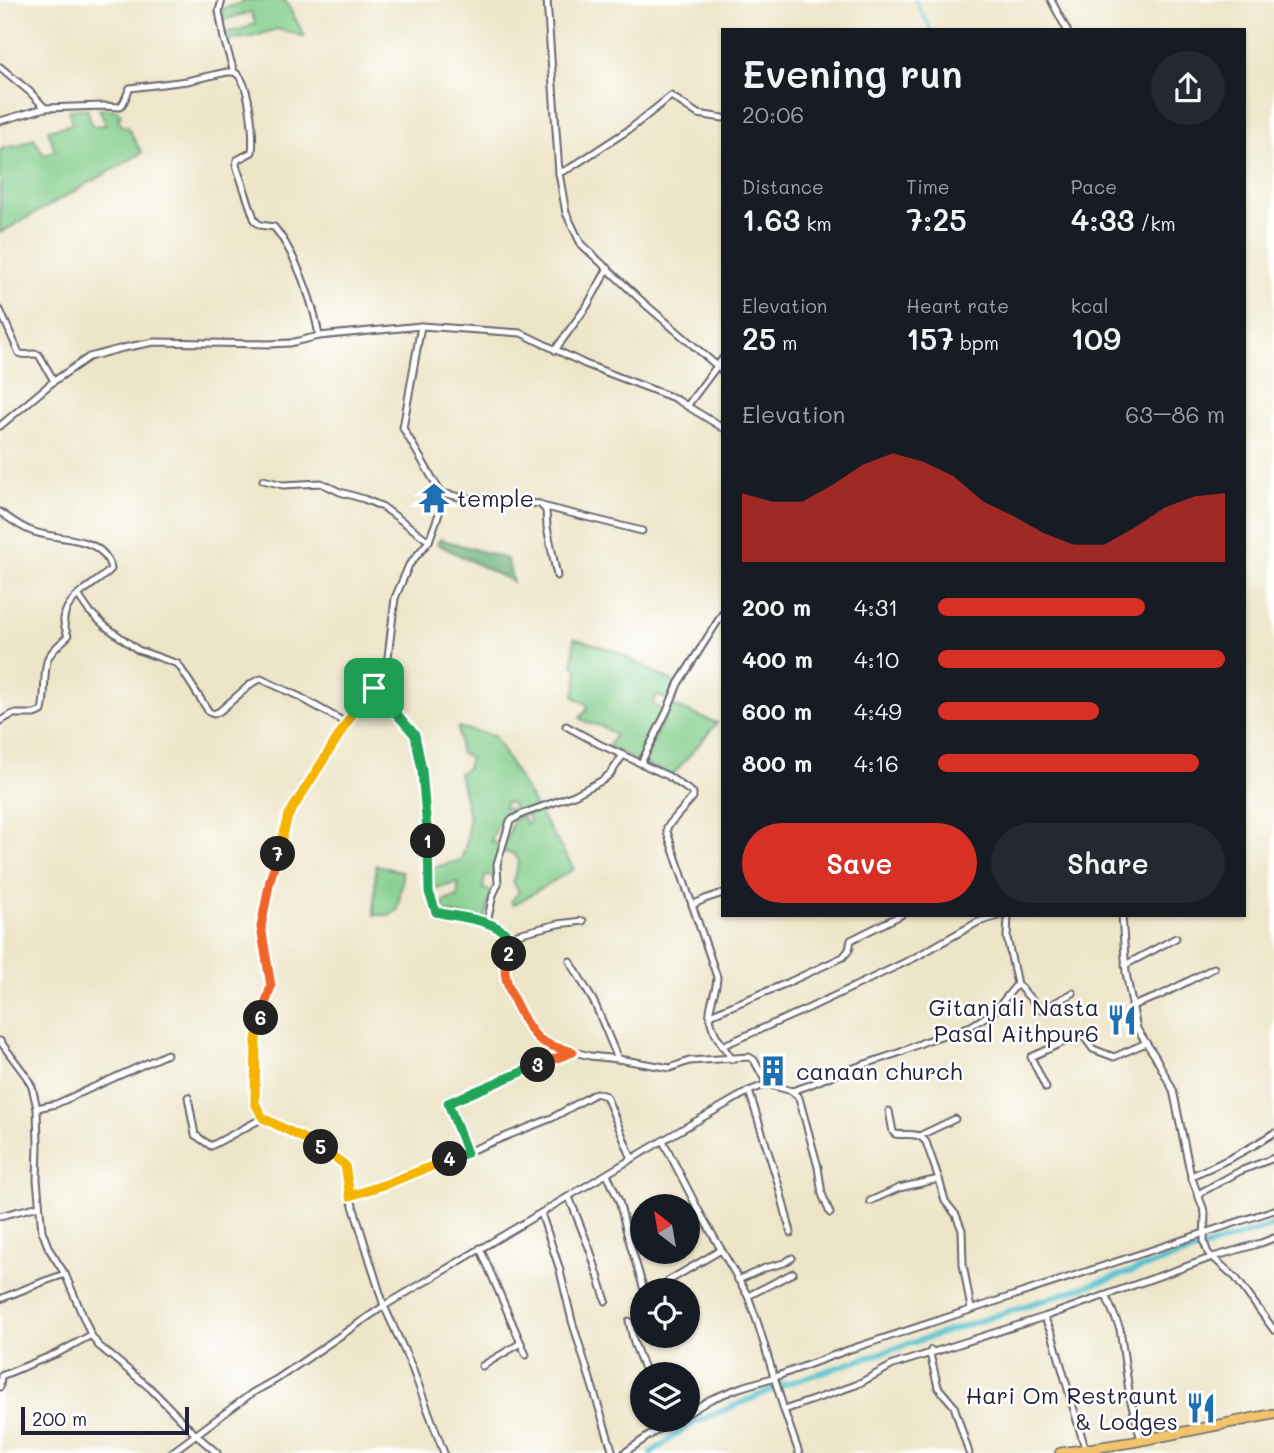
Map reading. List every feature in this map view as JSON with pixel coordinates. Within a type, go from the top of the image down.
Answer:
[{"type":"highway","points":[[1060,1453],[1274,1414]]},
{"type":"street","points":[[222,0],[219,12],[224,39],[234,72],[239,75],[247,93],[254,141],[252,152],[237,160],[236,165],[252,216],[260,225],[274,227],[282,237],[308,293],[319,336]]},
{"type":"street","points":[[547,0],[559,173],[566,214],[580,244],[720,369],[687,406]]},
{"type":"street","points":[[1051,0],[1066,28]]},
{"type":"street","points":[[0,67],[45,108]]},
{"type":"street","points":[[0,121],[45,108],[120,107],[130,88],[234,72]]},
{"type":"street","points":[[559,173],[570,169],[630,129],[671,96],[698,114],[721,118]]},
{"type":"street","points":[[555,350],[587,306],[608,268]]},
{"type":"street","points":[[0,310],[19,353],[39,355],[54,380]]},
{"type":"street","points":[[421,326],[402,428],[441,493],[440,511],[429,541],[409,565],[395,598],[388,657],[374,688],[346,723],[288,816],[270,880],[261,927],[271,986],[256,1039],[255,1103],[263,1118],[322,1148],[345,1165],[350,1196],[384,1306],[411,1365],[444,1453]]},
{"type":"street","points":[[0,426],[54,380],[89,356],[154,342],[290,343],[319,336],[421,326],[521,333],[555,350],[674,398],[721,427]]},
{"type":"street","points":[[263,480],[283,485],[321,483],[383,507],[429,541]]},
{"type":"street","points":[[441,493],[465,498],[540,504],[642,531]]},
{"type":"street","points":[[542,506],[546,510],[557,576]]},
{"type":"street","points":[[0,512],[29,530],[79,540],[92,546],[102,553],[111,569],[66,608],[63,620],[68,636],[48,658],[42,711],[34,714],[13,714],[0,721]]},
{"type":"street","points":[[78,595],[89,611],[105,626],[138,650],[178,664],[209,712],[214,714],[220,711],[252,683],[261,680],[298,696],[346,723]]},
{"type":"street","points":[[641,763],[678,684],[721,616]]},
{"type":"street","points":[[374,688],[415,735],[422,770],[429,892],[436,912],[487,922],[509,936],[583,921]]},
{"type":"street","points":[[566,726],[668,776],[693,793],[694,797],[667,827],[667,832],[718,977],[710,1015],[712,1027],[732,1059]]},
{"type":"street","points":[[487,922],[498,884],[497,864],[510,821],[603,780],[611,774],[623,755]]},
{"type":"street","points":[[692,905],[721,894]]},
{"type":"street","points":[[710,1015],[843,957],[849,950],[851,940],[897,917]]},
{"type":"street","points":[[722,1046],[809,1008],[914,958],[978,922],[994,917]]},
{"type":"street","points":[[1008,917],[1007,938],[1017,984],[1041,1010],[1073,993]]},
{"type":"street","points":[[1122,917],[1125,965],[1137,1029],[1173,1090],[1191,1176],[1205,1213],[1204,1242],[1211,1255],[1236,1278],[1274,1330]]},
{"type":"street","points":[[509,936],[511,947],[505,970],[512,995],[523,1019],[539,1040],[590,1056],[670,1069],[689,1061],[752,1058],[767,1084]]},
{"type":"street","points":[[1125,965],[1176,938]]},
{"type":"street","points":[[570,961],[594,1004],[618,1059]]},
{"type":"street","points":[[1132,1006],[1159,996],[1214,968]]},
{"type":"street","points":[[792,1091],[971,1026],[995,1011],[1017,984]]},
{"type":"street","points":[[1046,1088],[1031,1057],[1060,1043],[1082,1034],[1093,1049],[1114,1057],[1146,1044]]},
{"type":"street","points":[[0,1041],[32,1087],[37,1108],[37,1180],[42,1231],[92,1335],[98,1345],[150,1388],[217,1453]]},
{"type":"street","points":[[467,1153],[448,1103],[573,1052]]},
{"type":"street","points":[[37,1108],[56,1104],[167,1054]]},
{"type":"street","points":[[172,1453],[252,1392],[277,1379],[384,1306],[663,1141],[767,1084],[792,1091],[799,1098],[818,1167],[822,1194],[830,1213]]},
{"type":"street","points":[[750,1091],[791,1233]]},
{"type":"street","points":[[350,1196],[552,1118],[596,1093],[606,1096],[632,1159]]},
{"type":"street","points":[[188,1097],[195,1135],[211,1146],[263,1118]]},
{"type":"street","points":[[889,1111],[895,1134],[916,1134],[926,1142],[945,1201],[956,1215],[962,1230],[963,1264],[971,1309]]},
{"type":"street","points":[[919,1136],[956,1119]]},
{"type":"street","points":[[1191,1176],[1218,1166],[1274,1133]]},
{"type":"street","points":[[663,1141],[699,1212],[748,1296],[799,1453]]},
{"type":"street","points":[[1198,1194],[1240,1171],[1274,1158]]},
{"type":"street","points":[[607,1174],[619,1200],[640,1278]]},
{"type":"street","points":[[870,1201],[899,1188],[939,1179]]},
{"type":"street","points":[[569,1197],[606,1301]]},
{"type":"street","points":[[0,1216],[40,1206]]},
{"type":"street","points":[[700,1406],[739,1388],[776,1380],[848,1350],[1274,1210]]},
{"type":"street","points":[[541,1213],[613,1453]]},
{"type":"street","points":[[784,1410],[856,1385],[893,1365],[930,1352],[1106,1296],[1211,1255],[1274,1238]]},
{"type":"street","points":[[480,1248],[526,1355]]},
{"type":"street","points":[[673,1278],[721,1250]]},
{"type":"street","points":[[738,1280],[792,1258]]},
{"type":"street","points":[[748,1296],[793,1273]]},
{"type":"street","points":[[0,1299],[65,1274]]},
{"type":"street","points":[[1106,1296],[1119,1329],[1130,1398],[1141,1440]]},
{"type":"street","points":[[1044,1317],[1052,1334],[1085,1448]]},
{"type":"street","points":[[629,1321],[641,1362]]},
{"type":"street","points":[[0,1387],[1,1376],[58,1353],[92,1335]]},
{"type":"street","points":[[482,1366],[521,1343]]},
{"type":"street","points":[[930,1352],[938,1387],[954,1406],[969,1453]]},
{"type":"street","points":[[624,1453],[653,1432]]},
{"type":"green space","points":[[242,0],[285,0],[305,37],[277,29],[252,37],[227,40],[225,33],[255,23],[251,12],[223,20],[222,9],[242,3]]},
{"type":"green space","points":[[87,108],[92,126],[106,125],[99,108],[117,110],[121,115],[118,118],[123,127],[127,126],[142,153],[0,233],[0,150],[34,138],[44,155],[55,151],[48,130],[72,124],[69,110]]},
{"type":"green space","points":[[440,539],[507,559],[513,582],[437,544]]},
{"type":"green space","points":[[574,638],[613,650],[675,683],[670,701],[657,695],[652,704],[664,712],[641,762],[608,747],[615,735],[580,718],[588,705],[574,697],[578,672],[573,664]]},
{"type":"green space","points":[[671,705],[717,723],[672,776],[642,763]]},
{"type":"green space","points":[[458,727],[494,736],[536,807],[515,816],[512,803],[505,802],[504,807],[510,809],[508,818],[500,821],[491,841],[501,846],[494,877],[485,876],[483,889],[492,891],[484,920],[444,912],[443,901],[458,897],[458,883],[432,889],[432,868],[461,860],[467,841],[469,816],[459,773],[467,768],[470,757],[460,753]]},
{"type":"green space","points":[[538,810],[574,869],[513,905],[511,900],[519,893],[513,881],[519,861],[514,854],[502,852],[513,821],[522,816],[526,824],[530,822],[526,814]]},
{"type":"green space","points":[[376,865],[402,872],[398,909],[391,915],[374,915]]},
{"type":"waterway","points":[[915,0],[930,28]]},
{"type":"waterway","points":[[651,1453],[691,1424],[786,1384],[1274,1225]]},
{"type":"place","name":"temple","points":[[434,498]]},
{"type":"place","name":"Gitanjali Nasta Pasal Aithpur6","points":[[1122,1020]]},
{"type":"place","name":"canaan church","points":[[773,1071]]},
{"type":"place","name":"Hari Om Restraunt & Lodges","points":[[1201,1408]]},
{"type":"route","points":[[374,688],[415,735],[422,770],[429,892],[436,912],[487,922],[509,936],[511,947],[505,970],[523,1019],[539,1040],[573,1052],[448,1103],[467,1153],[350,1196],[345,1165],[322,1148],[263,1118],[255,1103],[256,1039],[271,986],[261,927],[270,880],[288,816],[355,710],[374,688]]}]
